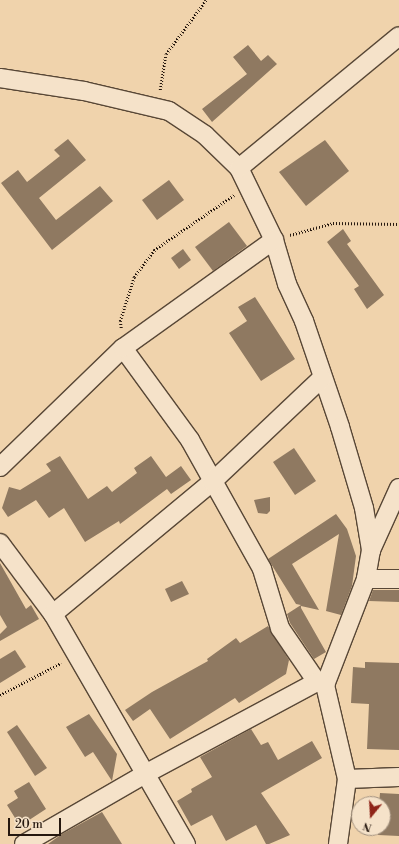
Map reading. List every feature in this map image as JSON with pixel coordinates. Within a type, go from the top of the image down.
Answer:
[{"type":"street","points":[[239,168],[399,36]]},
{"type":"street","points":[[0,78],[84,91],[169,111],[205,135],[239,168],[274,240],[287,284],[304,321],[322,378],[340,427],[364,508],[371,550]]},
{"type":"street","points":[[0,467],[123,348],[274,240]]},
{"type":"street","points":[[123,348],[168,407],[262,569],[280,628],[321,684],[347,779],[338,844]]},
{"type":"street","points":[[53,614],[212,482],[322,378]]},
{"type":"street","points":[[24,844],[147,773],[321,684],[366,579],[371,550],[399,488]]},
{"type":"street","points":[[0,543],[53,614],[147,773],[186,844]]},
{"type":"street","points":[[366,579],[399,579]]},
{"type":"street","points":[[347,779],[399,777]]},
{"type":"path","points":[[161,109],[160,79],[166,54],[206,0]]},
{"type":"path","points":[[123,348],[120,321],[134,277],[154,250],[248,185]]},
{"type":"path","points":[[308,229],[340,223],[399,224]]},
{"type":"path","points":[[0,695],[61,664],[60,657]]},
{"type":"building","points":[[248,45],[261,61],[268,55],[277,64],[212,122],[202,109],[247,74],[233,57]]},
{"type":"building","points":[[68,139],[86,160],[39,198],[56,220],[100,186],[113,201],[52,250],[1,183],[18,170],[27,182],[60,156],[54,150]]},
{"type":"building","points":[[325,140],[349,171],[306,206],[279,172]]},
{"type":"building","points":[[169,180],[184,200],[157,220],[142,200]]},
{"type":"building","points":[[229,222],[247,246],[213,271],[195,247]]},
{"type":"building","points":[[343,229],[351,241],[347,244],[384,295],[367,309],[354,289],[359,286],[327,242]]},
{"type":"building","points":[[183,249],[191,260],[179,269],[171,258]]},
{"type":"building","points":[[255,297],[295,359],[261,381],[229,333],[247,321],[238,307]]},
{"type":"building","points":[[294,448],[316,481],[295,495],[273,462]]},
{"type":"building","points":[[60,456],[88,499],[107,486],[112,492],[137,473],[134,468],[151,456],[166,477],[181,466],[191,480],[171,494],[167,489],[120,524],[119,521],[85,542],[64,508],[49,518],[36,500],[8,517],[2,508],[9,487],[20,490],[51,471],[46,464]]},
{"type":"building","points":[[270,497],[270,511],[267,514],[258,513],[254,500]]},
{"type":"building","points":[[336,514],[347,529],[356,556],[352,586],[341,615],[326,611],[339,534],[292,564],[319,610],[301,606],[326,652],[314,659],[290,623],[287,614],[301,605],[296,604],[268,559]]},
{"type":"building","points":[[0,563],[26,609],[31,605],[39,619],[0,641],[0,634],[7,627],[0,615]]},
{"type":"building","points":[[182,581],[189,594],[171,602],[165,589]]},
{"type":"building","points":[[373,590],[399,590],[399,602],[369,601]]},
{"type":"building","points":[[268,626],[289,660],[286,674],[239,703],[235,698],[170,739],[150,709],[133,721],[125,710],[152,692],[208,661],[207,659],[236,638],[240,643]]},
{"type":"building","points":[[15,650],[26,667],[0,683],[0,659]]},
{"type":"building","points":[[365,662],[399,663],[399,750],[367,749],[369,704],[351,703],[353,667],[365,668]]},
{"type":"building","points":[[89,714],[117,754],[112,781],[93,752],[85,757],[66,727]]},
{"type":"building","points":[[17,725],[47,768],[35,776],[7,732]]},
{"type":"building","points":[[251,729],[261,745],[268,742],[278,760],[312,741],[322,758],[261,793],[290,835],[269,844],[266,844],[256,825],[226,841],[212,815],[191,826],[177,801],[192,792],[191,789],[212,777],[200,757]]},
{"type":"building","points":[[29,782],[46,809],[20,826],[7,805],[18,798],[14,791]]},
{"type":"building","points":[[380,793],[399,794],[399,836],[391,836],[391,796],[380,796]]},
{"type":"building","points":[[102,812],[122,844],[48,844],[62,834]]}]
